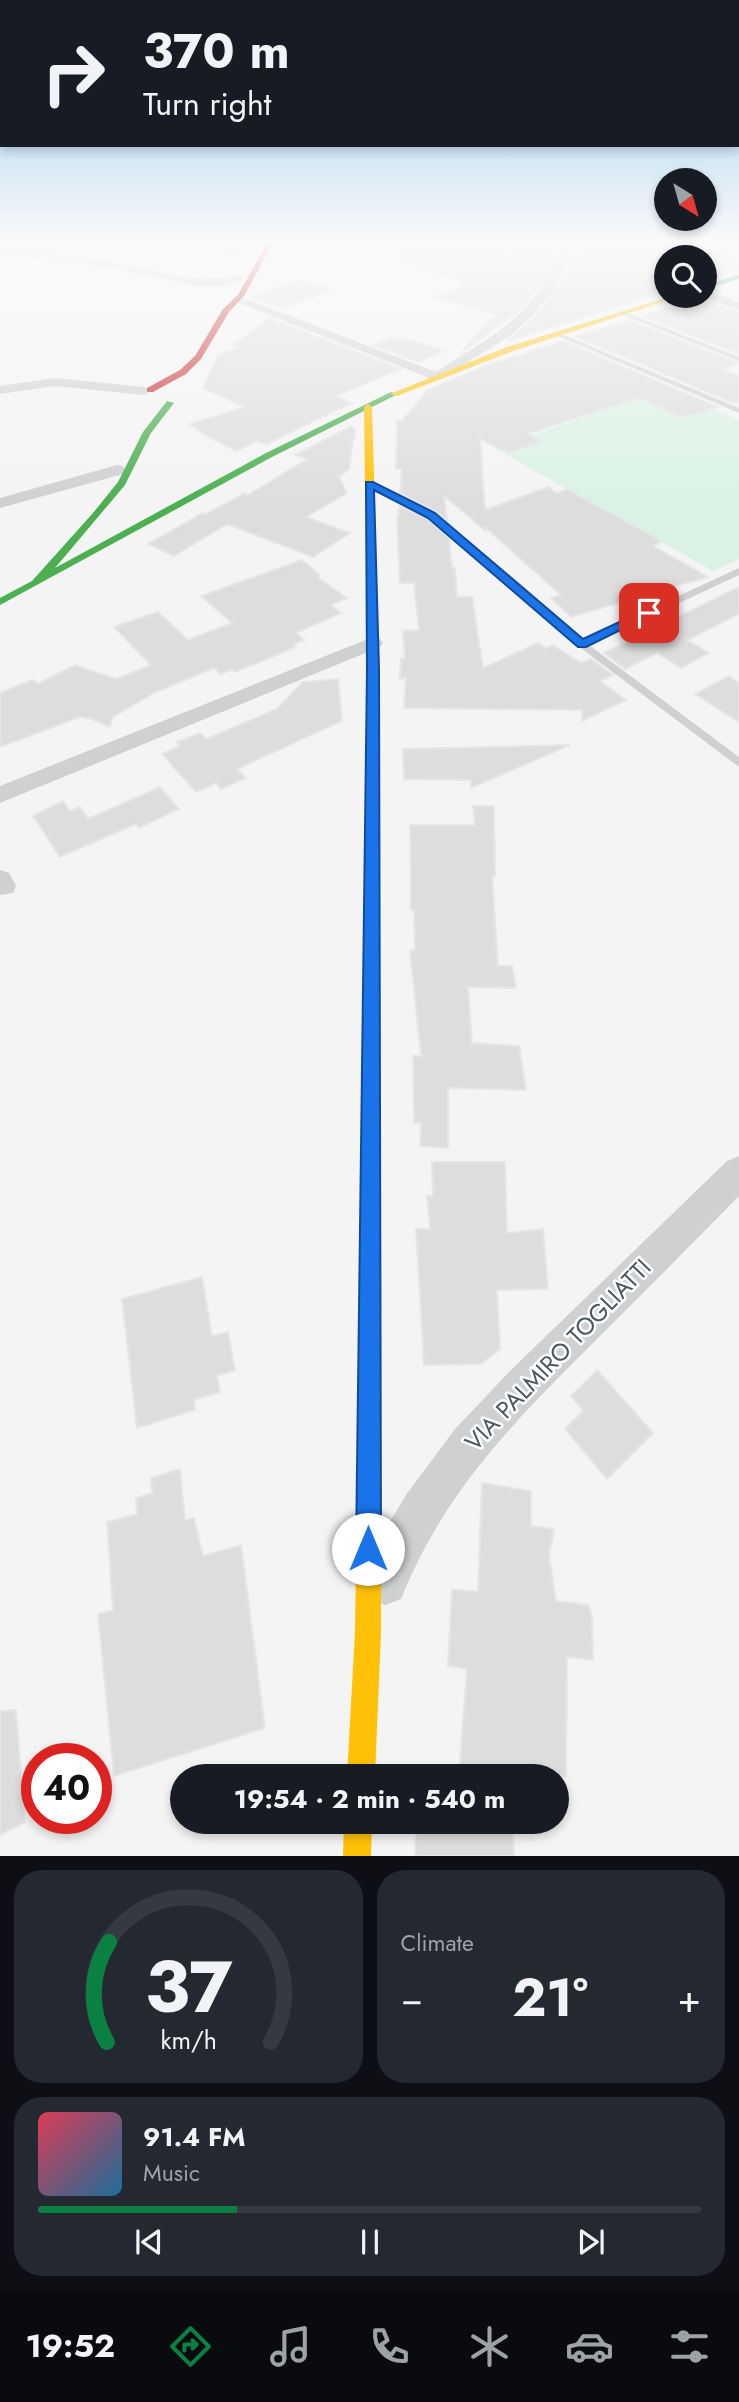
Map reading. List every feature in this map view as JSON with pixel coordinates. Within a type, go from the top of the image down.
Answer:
[{"type":"main road","points":[[141,399],[183,372],[198,357],[214,330]]},
{"type":"main road","points":[[0,602],[324,427],[437,377],[571,330]]},
{"type":"main road","points":[[36,583],[79,535],[147,432],[172,400],[183,372]]},
{"type":"main road","points":[[141,399],[164,391],[172,400]]},
{"type":"main road","points":[[141,399],[147,432]]},
{"type":"main road","points":[[362,1764],[368,1632],[373,643],[368,407]]},
{"type":"main road","points":[[120,476],[123,494],[134,502],[183,503]]},
{"type":"main road","points":[[79,535],[183,503]]},
{"type":"main road","points":[[79,535],[94,541],[115,540]]},
{"type":"main road","points":[[356,1856],[357,1834]]},
{"type":"street","points":[[320,330],[437,377],[509,330]]},
{"type":"street","points":[[0,390],[55,382],[103,386],[141,399]]},
{"type":"street","points":[[0,503],[120,476]]},
{"type":"street","points":[[0,795],[373,643]]},
{"type":"street","name":"VIA PALMIRO TOGLIATTI","points":[[368,1632],[397,1549],[443,1477],[511,1397],[739,1172]]},
{"type":"lane","points":[[664,330],[739,359]]},
{"type":"lane","points":[[557,334],[739,411]]},
{"type":"lane","points":[[369,484],[431,515],[582,644],[739,763]]},
{"type":"lane","points":[[582,644],[739,571]]},
{"type":"green space","points":[[668,389],[739,420],[739,559],[713,571],[494,448]]},
{"type":"building","points":[[254,330],[299,330],[401,369],[336,396],[352,403],[267,444],[257,441],[237,451],[189,424],[245,407],[203,388],[218,355],[240,347],[232,344],[246,338],[244,337]]},
{"type":"building","points":[[480,330],[493,330],[460,354]]},
{"type":"building","points":[[520,330],[543,330],[507,341]]},
{"type":"building","points":[[599,330],[654,330],[739,363],[723,370],[739,376],[739,401],[733,403],[576,337]]},
{"type":"building","points":[[677,330],[739,330],[739,354]]},
{"type":"building","points":[[391,337],[400,340],[405,338],[445,351],[418,362],[373,345]]},
{"type":"building","points":[[563,341],[718,407],[683,418],[640,398],[527,434],[542,442],[508,453],[480,439],[485,510],[548,487],[557,493],[567,489],[662,541],[653,546],[708,577],[571,617],[551,598],[561,595],[486,528],[486,531],[444,496],[447,520],[400,493],[402,469],[396,469],[397,421],[402,421],[428,390],[485,366]]},
{"type":"building","points":[[351,426],[355,428],[355,438],[349,469],[339,477],[347,493],[306,517],[350,533],[313,557],[227,524],[174,556],[148,544],[203,513],[206,514],[245,493],[248,495],[307,459],[295,455]]},
{"type":"building","points":[[400,506],[427,519],[449,538],[457,597],[472,597],[483,668],[538,643],[546,648],[553,645],[581,663],[591,659],[613,675],[600,681],[626,700],[582,721],[582,710],[404,708],[406,678],[400,679],[401,658],[405,658],[403,631],[419,630],[414,583],[400,583],[397,520]]},
{"type":"building","points":[[302,560],[320,575],[317,577],[347,598],[331,605],[341,613],[296,633],[304,640],[294,644],[296,647],[235,672],[232,669],[221,674],[214,668],[154,693],[113,717],[110,727],[80,717],[0,747],[0,693],[32,680],[38,684],[75,665],[116,679],[151,665],[114,627],[158,612],[188,640],[232,623],[201,596]]},
{"type":"building","points":[[739,587],[739,614],[687,640],[709,653],[681,668],[657,653],[625,669],[604,653]]},
{"type":"building","points":[[729,676],[739,683],[739,722],[695,694]]},
{"type":"building","points":[[338,679],[342,721],[237,769],[246,778],[221,789],[216,783],[196,792],[162,754],[180,746],[177,742],[200,733],[206,739],[277,709],[303,682]]},
{"type":"building","points":[[570,745],[471,788],[471,780],[404,779],[403,749]]},
{"type":"building","points":[[160,787],[179,809],[139,828],[136,824],[60,857],[33,816],[63,801],[70,811],[80,807],[88,819]]},
{"type":"building","points":[[473,806],[494,806],[495,876],[492,876],[498,966],[512,966],[516,988],[468,987],[472,1043],[519,1046],[526,1090],[448,1088],[448,1148],[420,1146],[421,1123],[414,1123],[413,1056],[421,1056],[410,951],[415,950],[414,910],[411,910],[410,825],[475,825]]},
{"type":"building","points":[[432,1162],[505,1162],[507,1233],[543,1229],[548,1289],[497,1290],[500,1349],[481,1364],[424,1365],[416,1229],[430,1229],[427,1196],[433,1196]]},
{"type":"building","points":[[202,1277],[212,1336],[228,1332],[235,1370],[217,1376],[220,1392],[194,1400],[195,1410],[137,1428],[122,1299]]},
{"type":"building","points":[[597,1370],[653,1433],[607,1479],[565,1429],[583,1411],[571,1396]]},
{"type":"building","points":[[180,1469],[185,1520],[194,1518],[203,1556],[241,1545],[265,1728],[114,1776],[98,1614],[113,1610],[107,1522],[137,1514],[136,1498],[152,1493],[151,1478]]},
{"type":"building","points":[[482,1483],[531,1491],[531,1526],[554,1529],[549,1555],[556,1601],[588,1605],[592,1615],[593,1660],[567,1657],[566,1764],[460,1764],[467,1669],[448,1666],[452,1589],[478,1592]]},
{"type":"building","points":[[16,1710],[21,1772],[21,1824],[0,1835],[0,1711]]},
{"type":"building","points":[[416,1834],[513,1834],[514,1856],[415,1856]]},
{"type":"traffic: fast","points":[[36,583],[269,455],[394,394]]},
{"type":"traffic: fast","points":[[0,602],[36,583],[97,515],[122,483],[147,432],[170,403]]},
{"type":"traffic: fast","points":[[370,1303],[372,899]]},
{"type":"traffic: slow","points":[[394,394],[510,349],[571,330]]},
{"type":"traffic: slow","points":[[368,407],[373,643],[372,899]]},
{"type":"traffic: slow","points":[[362,1764],[368,1632],[370,1303]]},
{"type":"traffic: slow","points":[[357,1856],[358,1834]]},
{"type":"traffic: jam","points":[[150,390],[183,372],[198,357],[215,330]]},
{"type":"route","points":[[368,1549],[373,670],[369,484],[431,515],[582,644],[649,613]]}]
